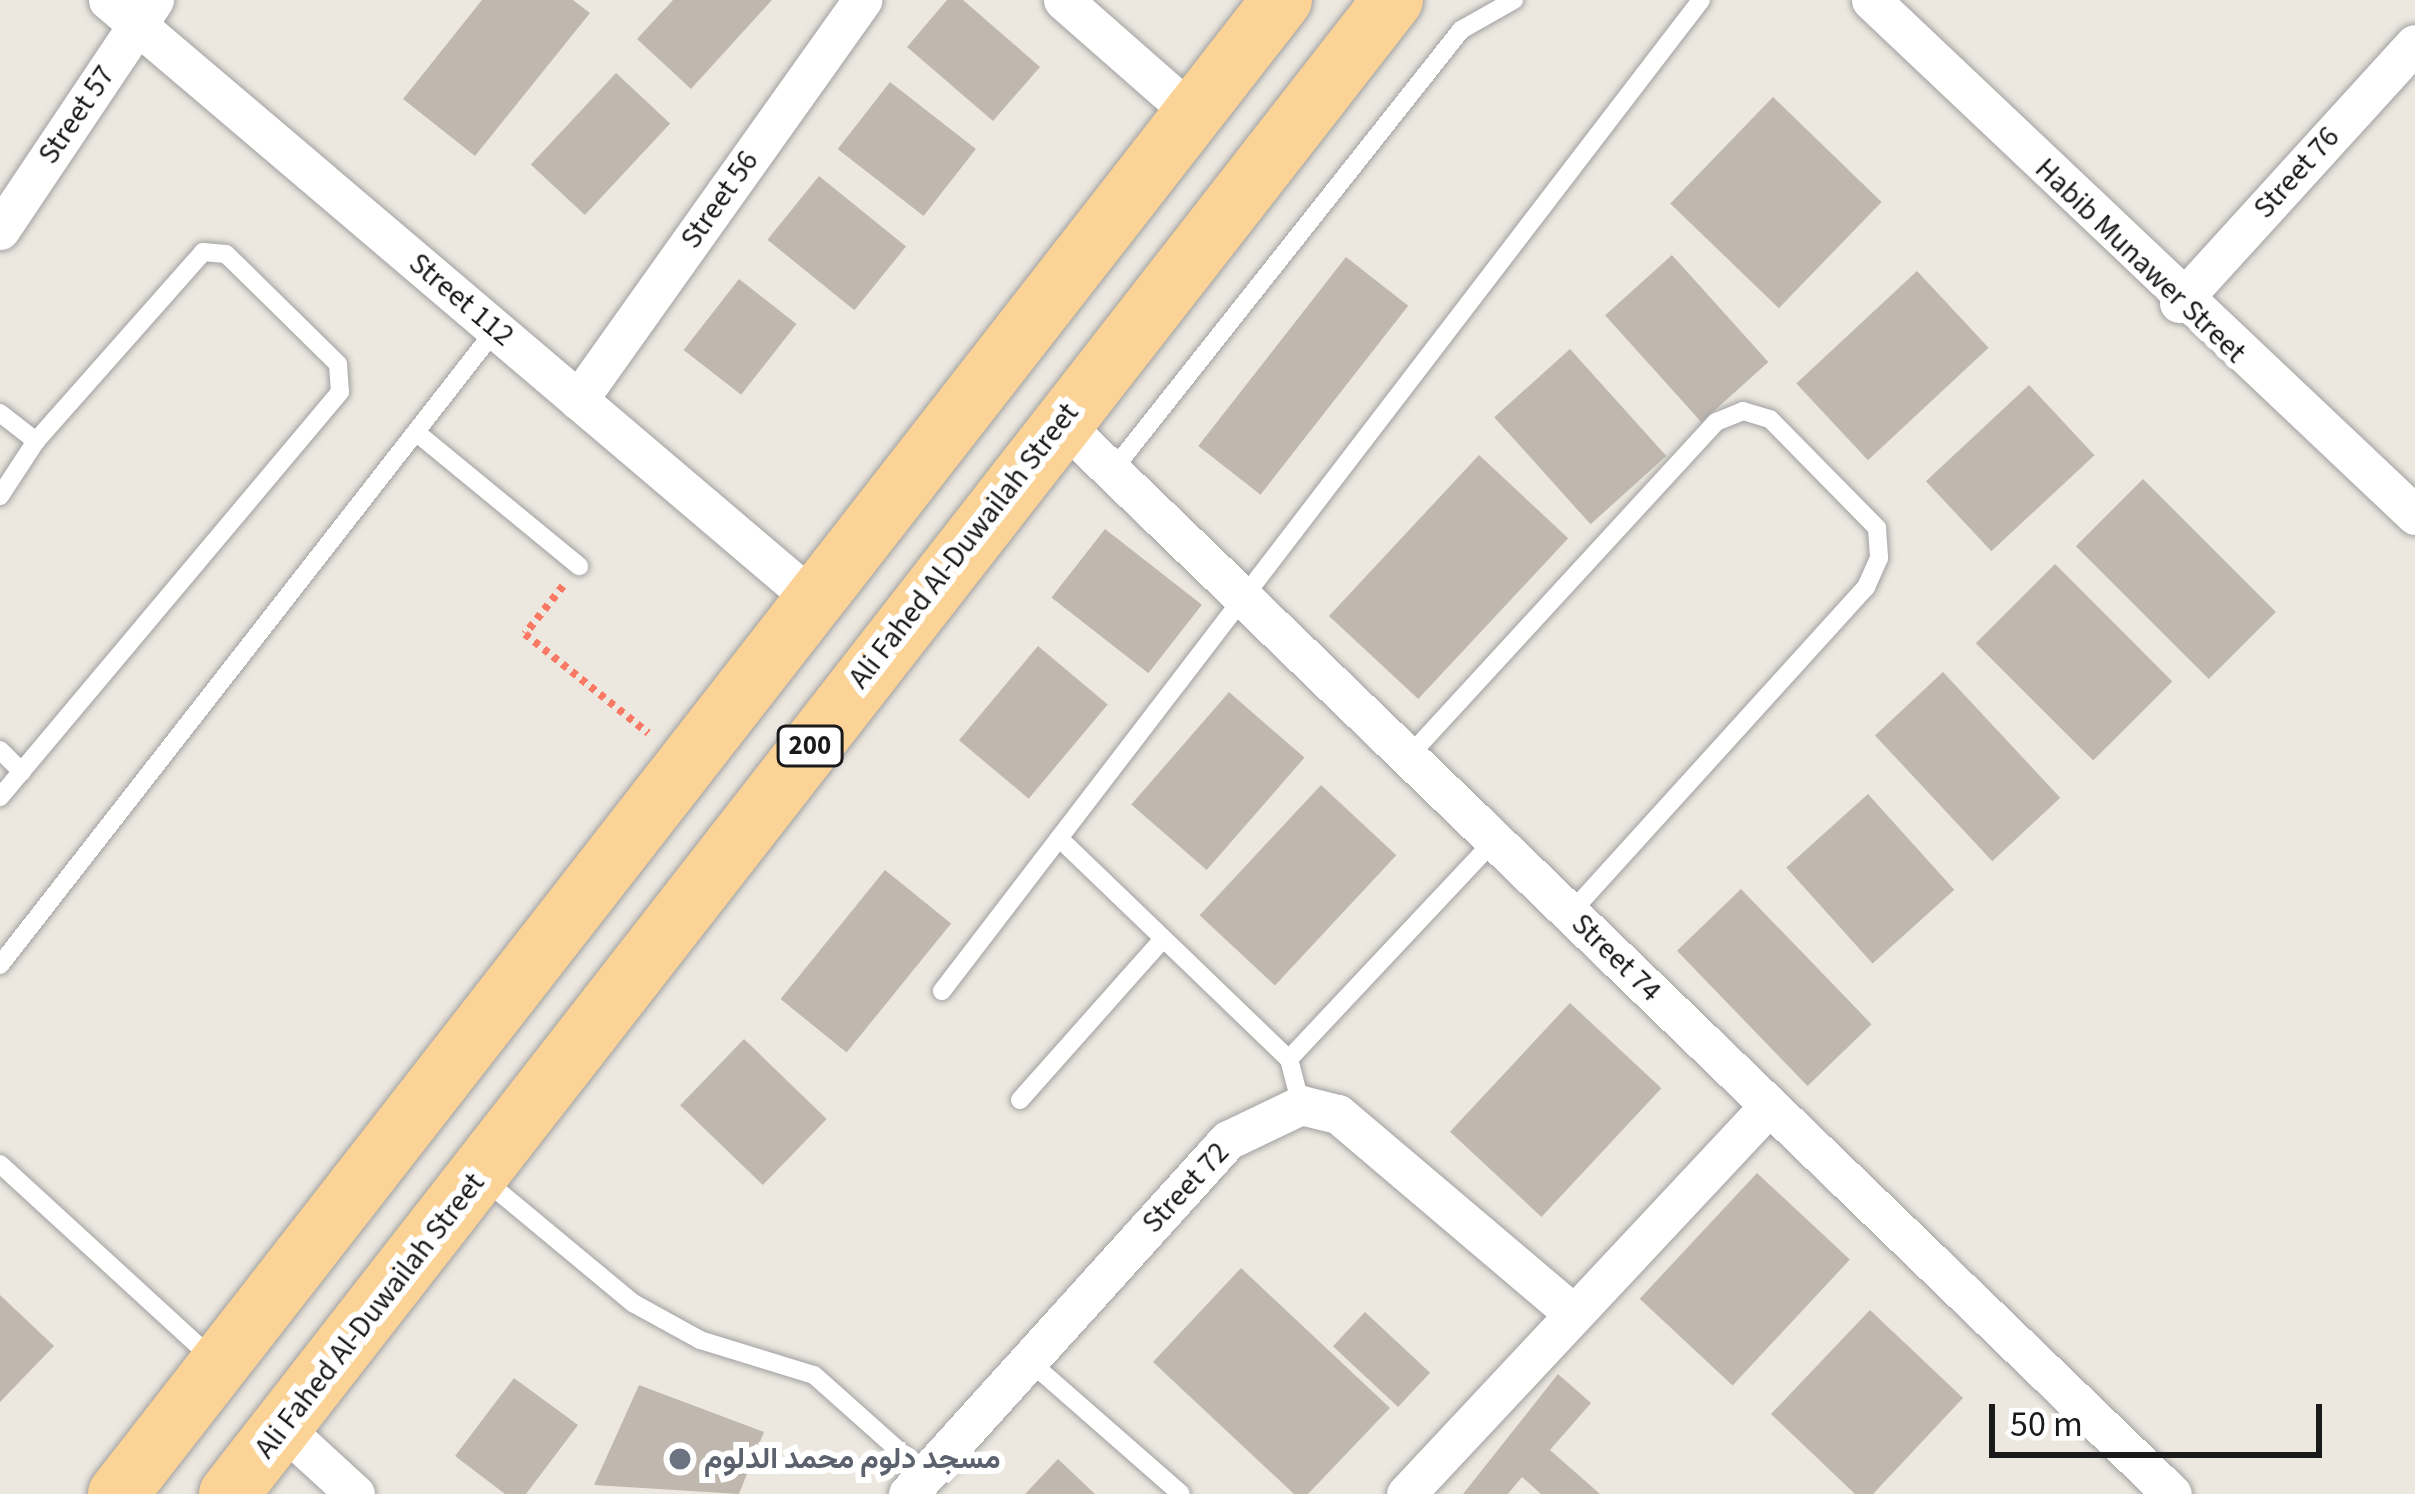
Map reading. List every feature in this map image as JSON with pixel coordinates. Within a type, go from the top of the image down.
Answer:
[{"type":"main road","name":"200","points":[[118,1494],[1282,0]]},
{"type":"main road","name":"Ali Fahed Al-Duwailah Street","points":[[229,1494],[480,1176],[1301,107],[1393,0]]},
{"type":"main road","points":[[1210,94],[1267,69],[1301,107]]},
{"type":"street","name":"Street 56","points":[[578,400],[862,0]]},
{"type":"street","points":[[1063,0],[1210,94]]},
{"type":"street","name":"Habib Munawer Street","points":[[1871,0],[2180,303],[2415,515]]},
{"type":"street","name":"Street 112","points":[[133,8],[496,329],[814,600]]},
{"type":"street","name":"Street 57","points":[[0,230],[133,8]]},
{"type":"street","name":"Street 76","points":[[2180,303],[2415,44]]},
{"type":"street","name":"Street 74","points":[[1060,421],[2172,1494]]},
{"type":"street","points":[[1301,1105],[1338,1114],[1568,1309]]},
{"type":"street","name":"Street 72","points":[[916,1484],[1228,1140],[1301,1105]]},
{"type":"street","points":[[1406,1494],[1568,1309],[1768,1106]]},
{"type":"street","points":[[282,1427],[356,1494]]},
{"type":"lane","points":[[1112,470],[1461,30],[1514,0]]},
{"type":"lane","points":[[942,991],[1701,0]]},
{"type":"lane","points":[[0,496],[36,440],[203,252],[226,254],[338,364],[340,392],[0,797]]},
{"type":"lane","points":[[0,965],[496,329]]},
{"type":"lane","points":[[1408,756],[1716,422],[1743,411],[1770,419],[1877,528],[1879,558],[1866,587],[1570,914]]},
{"type":"lane","points":[[0,413],[36,440]]},
{"type":"lane","points":[[417,433],[579,566]]},
{"type":"lane","points":[[0,750],[22,772]]},
{"type":"lane","points":[[1059,838],[1289,1059],[1301,1105]]},
{"type":"lane","points":[[1289,1059],[1495,840]]},
{"type":"lane","points":[[1019,1100],[1163,939]]},
{"type":"lane","points":[[0,1164],[218,1364]]},
{"type":"lane","points":[[480,1176],[633,1303],[700,1340],[814,1376],[916,1484]]},
{"type":"lane","points":[[1028,1360],[1180,1494]]},
{"type":"path","points":[[579,566],[525,634],[687,764]]},
{"type":"building","points":[[482,0],[573,0],[590,13],[475,156],[403,99]]},
{"type":"building","points":[[673,0],[772,0],[691,89],[637,39]]},
{"type":"building","points":[[947,0],[963,0],[1040,67],[993,121],[907,47]]},
{"type":"building","points":[[616,73],[670,123],[585,215],[531,164]]},
{"type":"building","points":[[890,82],[976,149],[924,216],[838,149]]},
{"type":"building","points":[[1773,97],[1882,202],[1779,308],[1670,203]]},
{"type":"building","points":[[819,176],[906,246],[854,310],[767,240]]},
{"type":"building","points":[[1672,255],[1768,362],[1701,422],[1605,315]]},
{"type":"building","points":[[1346,257],[1408,306],[1260,495],[1198,446]]},
{"type":"building","points":[[1917,271],[1989,348],[1868,460],[1796,384]]},
{"type":"building","points":[[739,279],[797,324],[741,395],[684,350]]},
{"type":"building","points":[[1570,349],[1666,456],[1591,524],[1494,417]]},
{"type":"building","points":[[2029,385],[2094,455],[1991,551],[1926,481]]},
{"type":"building","points":[[1479,455],[1568,538],[1418,699],[1329,616]]},
{"type":"building","points":[[2143,479],[2276,612],[2209,679],[2076,546]]},
{"type":"building","points":[[1105,529],[1202,605],[1148,673],[1051,598]]},
{"type":"building","points":[[2055,564],[2172,681],[2093,761],[1976,643]]},
{"type":"building","points":[[1038,646],[1108,704],[1029,799],[959,740]]},
{"type":"building","points":[[1943,672],[2060,798],[1992,861],[1875,735]]},
{"type":"building","points":[[1229,692],[1304,758],[1207,870],[1131,804]]},
{"type":"building","points":[[1321,785],[1396,855],[1275,985],[1200,915]]},
{"type":"building","points":[[1868,794],[1954,890],[1873,963],[1786,868]]},
{"type":"building","points":[[885,870],[951,923],[847,1052],[781,999]]},
{"type":"building","points":[[1741,889],[1872,1024],[1808,1086],[1677,951]]},
{"type":"building","points":[[1570,1003],[1661,1088],[1541,1217],[1450,1132]]},
{"type":"building","points":[[744,1039],[827,1119],[763,1185],[680,1105]]},
{"type":"building","points":[[1757,1173],[1850,1260],[1733,1385],[1640,1299]]},
{"type":"building","points":[[1241,1268],[1390,1408],[1308,1494],[1294,1494],[1153,1362]]},
{"type":"building","points":[[0,1295],[54,1346],[0,1402]]},
{"type":"building","points":[[1870,1310],[1963,1398],[1873,1494],[1855,1494],[1771,1414]]},
{"type":"building","points":[[1365,1312],[1430,1373],[1398,1407],[1333,1346]]},
{"type":"building","points":[[1558,1374],[1591,1403],[1550,1450],[1600,1494],[1541,1494],[1522,1477],[1508,1494],[1463,1494]]},
{"type":"building","points":[[514,1378],[578,1425],[526,1494],[505,1494],[455,1456]]},
{"type":"building","name":"مسجد دلوم محمد الدلوم","points":[[639,1385],[764,1432],[739,1494],[594,1485]]},
{"type":"building","points":[[1058,1459],[1095,1494],[1025,1494]]},
{"type":"place","name":"مسجد دلوم محمد الدلوم","points":[[680,1459]]}]
